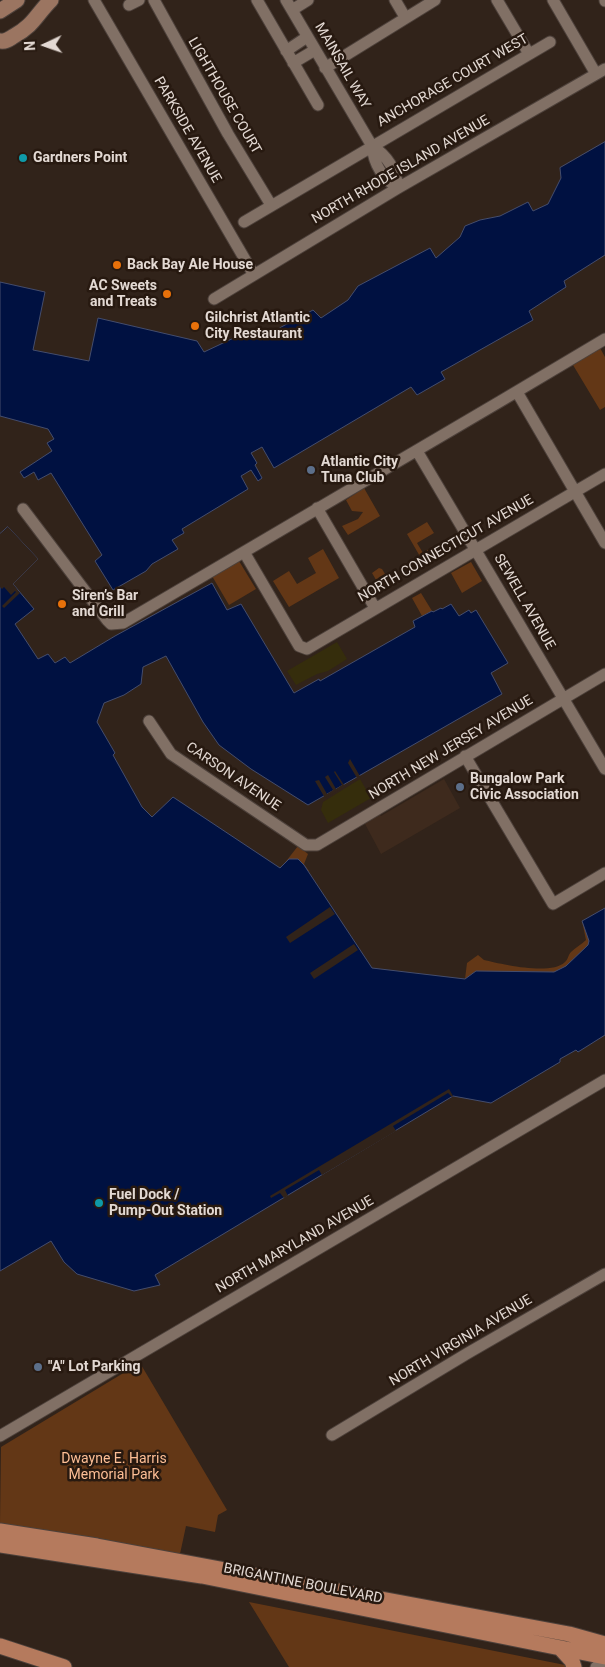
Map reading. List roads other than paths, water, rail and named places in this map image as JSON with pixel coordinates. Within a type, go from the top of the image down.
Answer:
[{"type":"main road","name":"BRIGANTINE BOULEVARD","points":[[0,1531],[202,1576],[605,1657]]},
{"type":"main road","name":"BRIGANTINE BOULEVARD","points":[[0,1545],[96,1553],[569,1634],[605,1644]]},
{"type":"main road","points":[[569,1634],[605,1638]]},
{"type":"main road","points":[[0,1646],[64,1667]]},
{"type":"main road","points":[[560,1648],[572,1661],[574,1667]]},
{"type":"street","points":[[0,11],[17,0]]},
{"type":"street","points":[[0,41],[5,42],[25,30],[51,0]]},
{"type":"street","name":"PARKSIDE AVENUE","points":[[94,0],[254,274]]},
{"type":"street","name":"LIGHTHOUSE COURT","points":[[154,0],[228,134],[270,205]]},
{"type":"street","points":[[257,0],[318,105]]},
{"type":"street","points":[[289,5],[308,0]]},
{"type":"street","points":[[395,0],[405,17]]},
{"type":"street","points":[[325,68],[435,0]]},
{"type":"street","points":[[497,0],[529,54]]},
{"type":"street","points":[[552,0],[601,72]]},
{"type":"street","name":"MAINSAIL WAY","points":[[289,5],[372,146],[373,158],[385,180],[398,188]]},
{"type":"street","points":[[286,51],[307,37]]},
{"type":"street","name":"ANCHORAGE COURT WEST","points":[[244,222],[550,42]]},
{"type":"street","points":[[293,64],[315,50]]},
{"type":"street","name":"NORTH RHODE ISLAND AVENUE","points":[[214,299],[398,188],[601,72]]},
{"type":"street","points":[[23,509],[111,624],[123,623],[605,339]]},
{"type":"street","points":[[517,392],[605,543]]},
{"type":"street","name":"SEWELL AVENUE","points":[[417,451],[605,769]]},
{"type":"street","name":"NORTH CONNECTICUT AVENUE","points":[[244,552],[299,646],[302,649],[307,648],[605,474]]},
{"type":"street","points":[[317,508],[375,608]]},
{"type":"street","name":"NORTH NEW JERSEY AVENUE","points":[[311,846],[317,845],[605,674]]},
{"type":"street","name":"CARSON AVENUE","points":[[149,721],[171,754],[306,845],[311,846]]},
{"type":"street","points":[[465,756],[552,904],[605,873]]},
{"type":"street","name":"NORTH MARYLAND AVENUE","points":[[0,1436],[605,1080]]},
{"type":"street","name":"NORTH VIRGINIA AVENUE","points":[[332,1435],[605,1274]]},
{"type":"street","points":[[596,1667],[605,1661]]},
{"type":"place","name":"Gardners Point","points":[[23,158]]},
{"type":"place","name":"Back Bay Ale House","points":[[117,265]]},
{"type":"place","name":"AC Sweets and Treats","points":[[167,294]]},
{"type":"place","name":"Gilchrist Atlantic City Restaurant","points":[[195,326]]},
{"type":"place","name":"Atlantic City Tuna Club","points":[[311,470]]},
{"type":"place","name":"Siren’s Bar and Grill","points":[[62,604]]},
{"type":"place","name":"Bungalow Park Civic Association","points":[[460,787]]},
{"type":"place","name":"Fuel Dock / Pump-Out Station","points":[[99,1203]]},
{"type":"place","name":"\"A\" Lot Parking","points":[[38,1367]]},
{"type":"park label","name":"Dwayne E. Harris Memorial Park","points":[[114,1468]]}]
